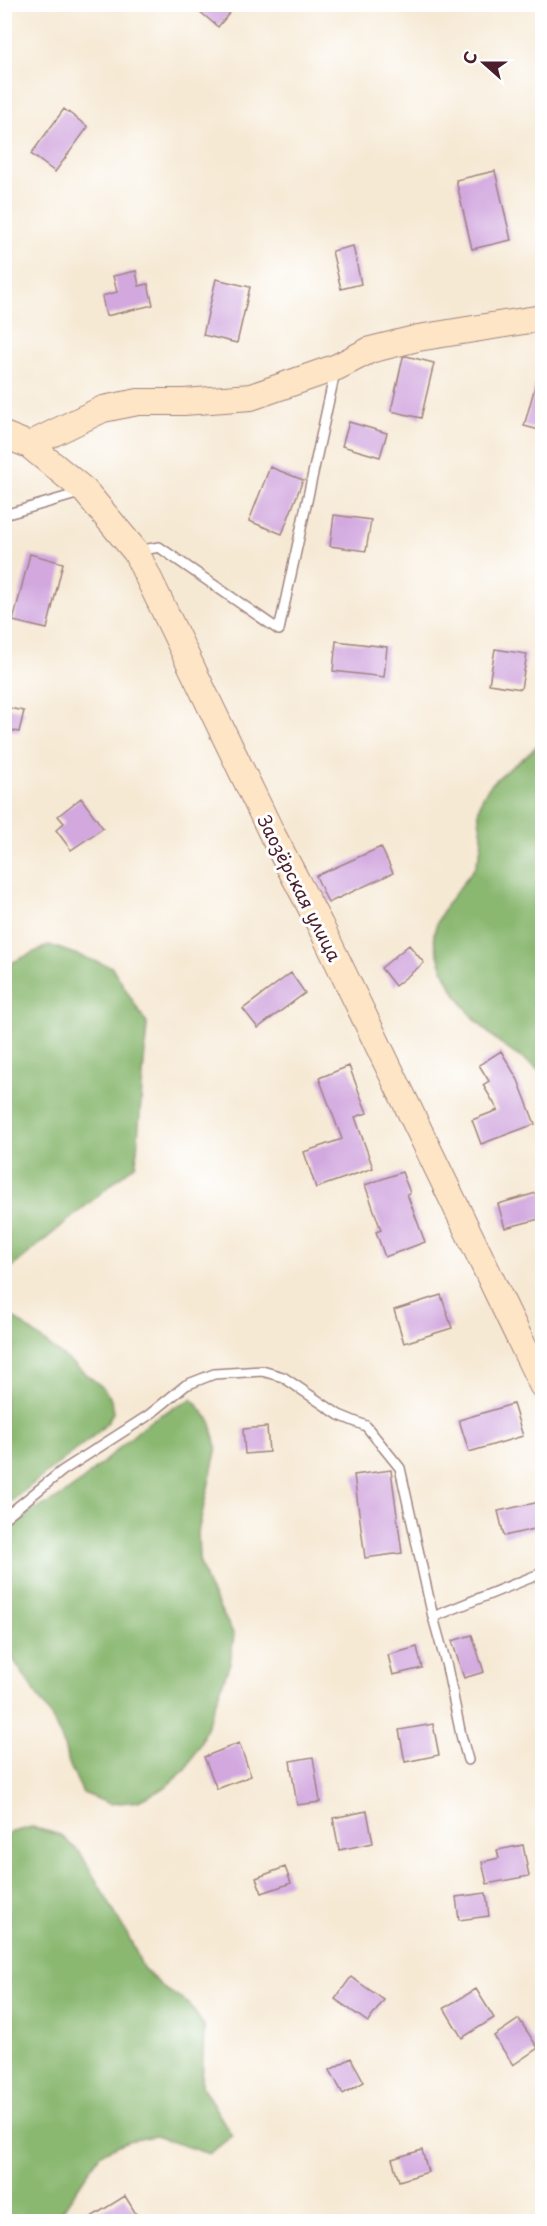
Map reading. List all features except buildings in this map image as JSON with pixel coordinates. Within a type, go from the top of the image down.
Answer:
[{"type":"street","points":[[29,445],[103,410],[138,402],[184,402],[251,397],[337,367],[370,350],[418,338],[543,318]]},
{"type":"street","name":"Заозёрская улица","points":[[4,435],[29,445],[85,491],[136,552],[543,1385]]},
{"type":"lane","points":[[136,552],[159,547],[279,630],[337,367]]},
{"type":"lane","points":[[4,515],[85,491]]},
{"type":"lane","points":[[4,1518],[62,1471],[149,1415],[186,1385],[214,1374],[262,1371],[283,1377],[339,1415],[366,1426],[400,1468],[433,1617],[447,1668],[460,1735],[468,1760]]},
{"type":"lane","points":[[433,1617],[543,1573]]},
{"type":"green space","points":[[542,740],[542,1074],[485,1030],[463,1005],[440,962],[434,937],[441,915],[477,861],[482,837],[479,809],[483,798],[497,779]]},
{"type":"green space","points":[[49,945],[112,967],[147,1024],[136,1164],[5,1273],[5,966]]},
{"type":"green space","points":[[4,1310],[101,1386],[110,1397],[114,1411],[97,1433],[5,1506]]},
{"type":"green space","points":[[192,1399],[210,1420],[217,1447],[198,1532],[199,1560],[208,1586],[234,1635],[230,1663],[200,1744],[186,1769],[164,1788],[138,1801],[110,1804],[83,1793],[49,1713],[5,1647],[5,1528],[64,1494],[86,1478],[148,1423]]},
{"type":"green space","points":[[32,1827],[60,1835],[81,1854],[132,1943],[143,1968],[165,1989],[189,2004],[204,2026],[202,2086],[232,2136],[209,2154],[155,2136],[128,2141],[101,2153],[62,2211],[68,2221],[5,2221],[5,1834]]}]
